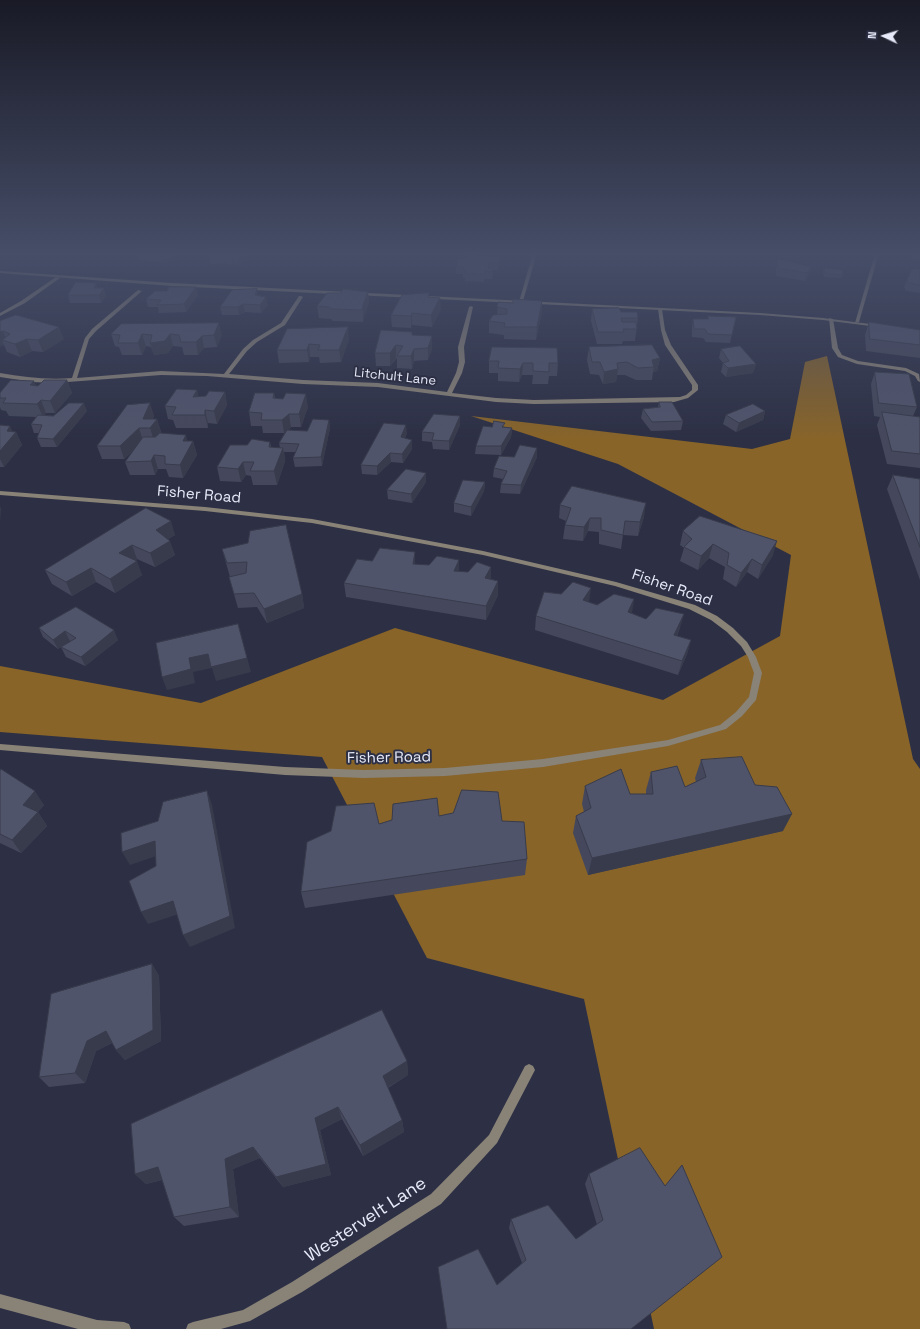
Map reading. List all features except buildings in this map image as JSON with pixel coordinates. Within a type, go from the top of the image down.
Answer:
[{"type":"street","points":[[74,380],[87,339],[94,330],[112,315]]},
{"type":"street","points":[[226,375],[245,350],[255,341],[283,324],[289,315]]},
{"type":"street","points":[[449,394],[459,373],[462,362],[461,347],[469,315]]},
{"type":"street","name":"Litchult Lane","points":[[0,375],[33,380],[74,380],[161,373],[226,375],[303,382],[378,385],[496,400],[534,402],[674,400],[684,398],[691,395],[695,390],[695,385],[668,345],[663,330],[661,315]]},
{"type":"street","points":[[774,315],[831,319],[881,326]]},
{"type":"street","points":[[858,322],[860,315]]},
{"type":"street","points":[[831,319],[835,348],[840,356],[857,362],[906,370],[917,375],[920,380]]},
{"type":"street","name":"Fisher Road","points":[[0,493],[205,509],[312,521],[362,532],[415,539],[616,584],[692,607],[714,618],[730,630],[744,644],[752,657],[758,673],[753,698],[739,714],[722,727],[668,743],[543,763],[445,772],[340,773],[285,771],[0,748]]},
{"type":"street","name":"Westervelt Lane","points":[[193,1329],[245,1316],[297,1287],[436,1200],[493,1139],[529,1070]]},
{"type":"street","points":[[0,1301],[97,1327],[124,1329]]},
{"type":"shaded area","points":[[827,356],[913,759],[920,769],[920,1329],[654,1329],[584,999],[427,958],[322,757],[0,732],[0,666],[201,703],[395,628],[663,700],[780,636],[791,555],[618,464],[471,416],[752,449],[790,439],[805,362]]}]
